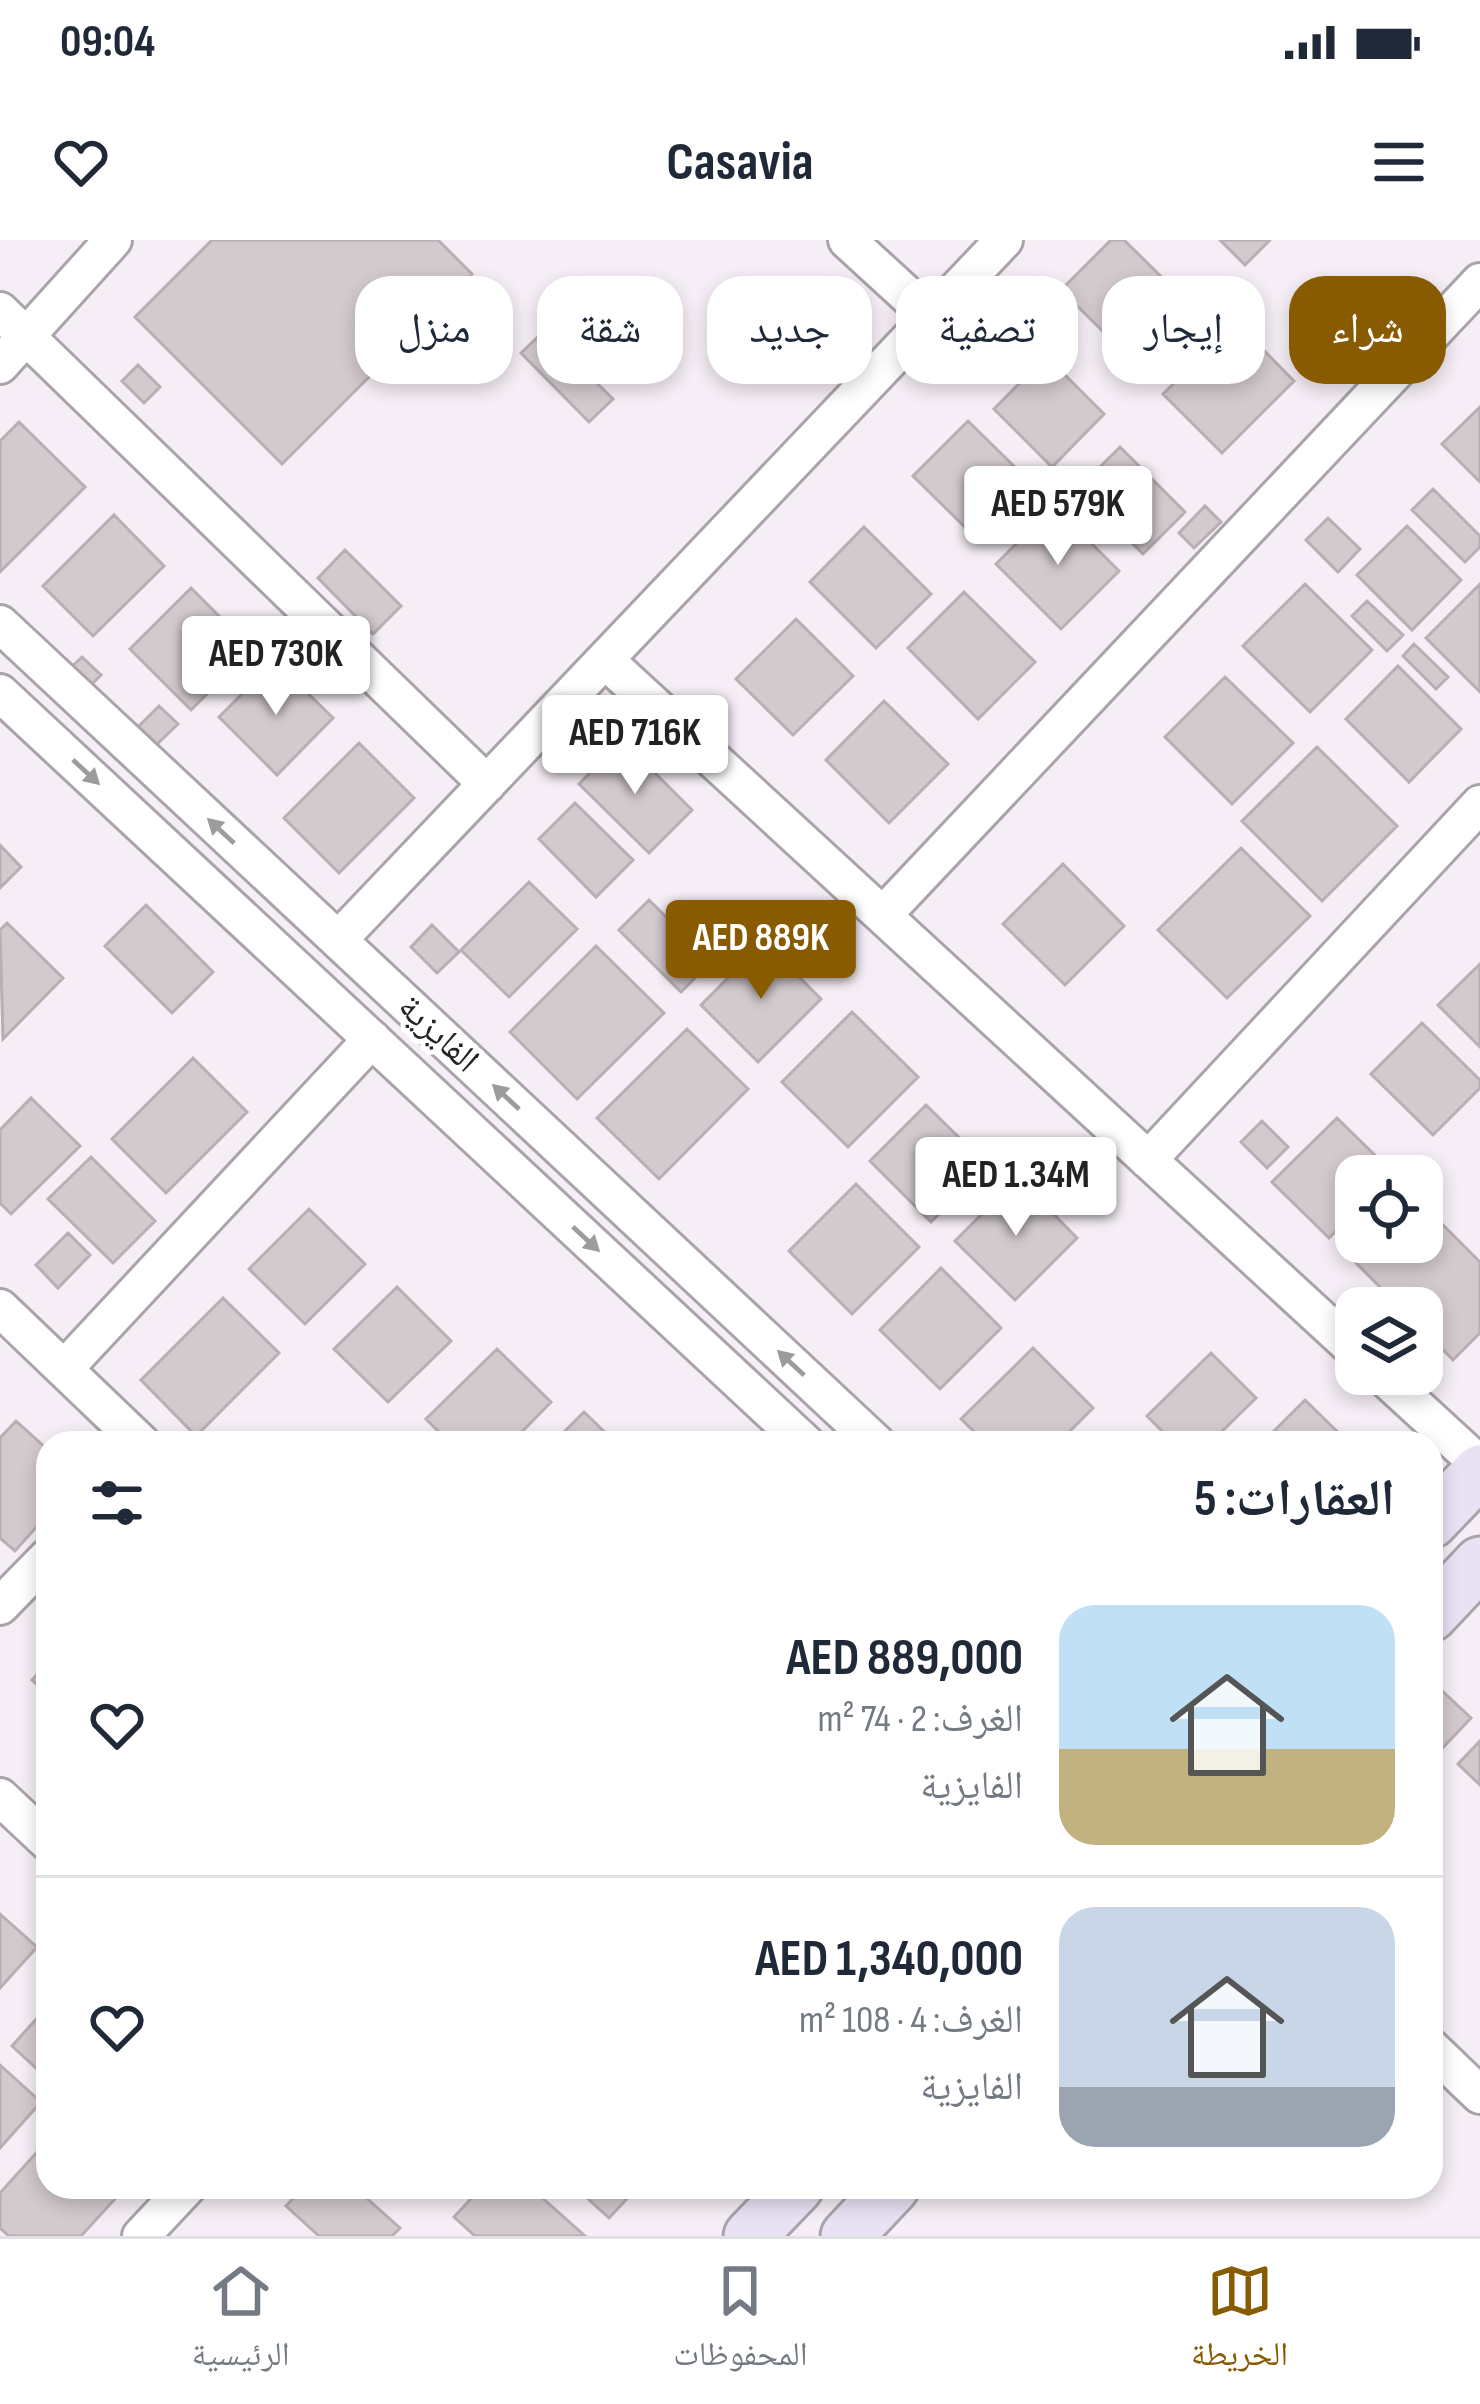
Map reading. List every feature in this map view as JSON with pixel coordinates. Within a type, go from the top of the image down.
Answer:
[{"type":"main road","points":[[1443,1509],[1480,1468]]},
{"type":"main road","points":[[1443,1602],[1480,1563]]},
{"type":"main road","points":[[847,2236],[882,2199]]},
{"type":"street","points":[[0,365],[12,323],[113,240]]},
{"type":"street","points":[[848,240],[896,285]]},
{"type":"street","points":[[970,276],[1004,240]]},
{"type":"street","points":[[883,916],[1480,282]]},
{"type":"street","points":[[12,323],[487,784]]},
{"type":"street","points":[[338,940],[896,354]]},
{"type":"street","name":"الفايزية","points":[[0,624],[863,1431]]},
{"type":"street","points":[[605,660],[1335,1332]]},
{"type":"street","name":"الفايزية","points":[[0,693],[793,1431]]},
{"type":"street","points":[[1148,1160],[1480,804]]},
{"type":"street","points":[[64,1370],[372,1040]]},
{"type":"street","points":[[0,1308],[128,1431]]},
{"type":"street","points":[[1403,1395],[1441,1431]]},
{"type":"street","points":[[1443,1433],[1480,1468]]},
{"type":"street","points":[[0,1606],[36,1569]]},
{"type":"street","points":[[0,1797],[36,1831]]},
{"type":"street","points":[[1443,2060],[1480,2095]]},
{"type":"street","points":[[141,2236],[176,2199]]},
{"type":"building","points":[[212,240],[438,240],[472,274],[355,276],[355,384],[362,384],[282,464],[135,317]]},
{"type":"building","points":[[1111,240],[1124,240],[1161,276],[1102,276],[1102,330],[1078,307],[1075,276]]},
{"type":"building","points":[[1220,240],[1270,240],[1245,265]]},
{"type":"building","points":[[537,338],[537,369],[521,353]]},
{"type":"building","points":[[1265,352],[1291,384],[1222,453],[1163,394],[1173,384],[1265,384]]},
{"type":"building","points":[[138,365],[160,387],[144,403],[122,381]]},
{"type":"building","points":[[552,384],[598,384],[613,399],[589,422]]},
{"type":"building","points":[[1019,384],[1074,384],[1104,414],[1052,467],[994,409]]},
{"type":"building","points":[[1480,407],[1480,482],[1442,444]]},
{"type":"building","points":[[968,421],[1032,484],[977,539],[913,476]]},
{"type":"building","points":[[19,422],[85,487],[0,572],[0,441]]},
{"type":"building","points":[[1120,447],[1185,512],[1143,554],[1078,489]]},
{"type":"building","points":[[1433,489],[1480,536],[1480,547],[1465,562],[1412,510]]},
{"type":"building","points":[[1054,506],[1119,571],[1061,629],[996,564]]},
{"type":"building","points":[[1205,506],[1221,522],[1194,548],[1179,533]]},
{"type":"building","points":[[114,515],[164,566],[93,636],[43,586]]},
{"type":"building","points":[[1328,518],[1360,549],[1338,572],[1306,540]]},
{"type":"building","points":[[1407,526],[1461,580],[1412,630],[1357,575]]},
{"type":"building","points":[[864,527],[931,594],[876,648],[810,582]]},
{"type":"building","points":[[345,550],[401,606],[373,634],[318,578]]},
{"type":"building","points":[[1305,584],[1372,650],[1310,712],[1243,646]]},
{"type":"building","points":[[1480,584],[1480,692],[1426,638]]},
{"type":"building","points":[[191,588],[252,649],[191,710],[130,649]]},
{"type":"building","points":[[964,592],[1035,662],[978,719],[908,648]]},
{"type":"building","points":[[1367,601],[1403,635],[1387,651],[1352,616]]},
{"type":"building","points":[[796,619],[853,676],[793,735],[736,679]]},
{"type":"building","points":[[1414,644],[1448,677],[1436,689],[1403,656]]},
{"type":"building","points":[[82,657],[101,675],[83,693],[64,674]]},
{"type":"building","points":[[275,661],[333,718],[277,775],[219,717]]},
{"type":"building","points":[[1398,666],[1461,729],[1409,782],[1346,719]]},
{"type":"building","points":[[1225,677],[1293,743],[1232,804],[1165,737]]},
{"type":"building","points":[[884,701],[948,764],[889,823],[826,760]]},
{"type":"building","points":[[159,706],[178,724],[152,749],[134,731]]},
{"type":"building","points":[[622,740],[692,810],[649,853],[579,784]]},
{"type":"building","points":[[359,743],[414,798],[339,873],[284,818]]},
{"type":"building","points":[[1317,747],[1397,826],[1322,901],[1242,821]]},
{"type":"building","points":[[575,803],[633,860],[596,897],[539,839]]},
{"type":"building","points":[[0,845],[21,867],[0,888]]},
{"type":"building","points":[[1241,848],[1310,916],[1227,998],[1158,930]]},
{"type":"building","points":[[1063,864],[1124,926],[1065,985],[1003,924]]},
{"type":"building","points":[[529,882],[577,929],[509,997],[461,950]]},
{"type":"building","points":[[649,900],[711,962],[681,992],[619,930]]},
{"type":"building","points":[[146,905],[213,972],[172,1013],[105,946]]},
{"type":"building","points":[[7,923],[63,978],[3,1039],[0,930]]},
{"type":"building","points":[[432,925],[459,952],[437,973],[411,947]]},
{"type":"building","points":[[764,942],[821,999],[758,1062],[701,1005]]},
{"type":"building","points":[[596,946],[664,1013],[577,1099],[510,1032]]},
{"type":"building","points":[[1480,964],[1480,1047],[1438,1005]]},
{"type":"building","points":[[852,1012],[918,1077],[848,1147],[782,1082]]},
{"type":"building","points":[[1422,1023],[1480,1080],[1480,1088],[1433,1135],[1371,1074]]},
{"type":"building","points":[[687,1029],[748,1089],[659,1179],[597,1118]]},
{"type":"building","points":[[193,1058],[247,1112],[166,1193],[112,1139]]},
{"type":"building","points":[[31,1098],[80,1146],[11,1214],[0,1203],[0,1130]]},
{"type":"building","points":[[926,1105],[988,1166],[931,1222],[870,1161]]},
{"type":"building","points":[[1337,1118],[1375,1155],[1335,1155],[1335,1232],[1329,1238],[1272,1182]]},
{"type":"building","points":[[1262,1121],[1288,1147],[1267,1168],[1241,1142]]},
{"type":"building","points":[[91,1157],[155,1221],[113,1263],[48,1199]]},
{"type":"building","points":[[1018,1178],[1077,1238],[1015,1300],[955,1241]]},
{"type":"building","points":[[856,1184],[919,1247],[852,1314],[789,1251]]},
{"type":"building","points":[[309,1209],[365,1264],[305,1324],[249,1269]]},
{"type":"building","points":[[1443,1225],[1480,1262],[1480,1333],[1453,1360],[1443,1350],[1443,1287],[1380,1287],[1356,1263],[1443,1263]]},
{"type":"building","points":[[68,1233],[90,1255],[58,1288],[36,1265]]},
{"type":"building","points":[[941,1268],[1001,1328],[940,1389],[880,1330]]},
{"type":"building","points":[[397,1287],[451,1341],[388,1402],[334,1349]]},
{"type":"building","points":[[223,1298],[279,1353],[201,1431],[191,1431],[141,1380]]},
{"type":"building","points":[[1033,1348],[1093,1408],[1070,1431],[974,1431],[961,1419]]},
{"type":"building","points":[[497,1349],[551,1402],[523,1431],[438,1431],[426,1419]]},
{"type":"building","points":[[1211,1353],[1256,1398],[1222,1431],[1162,1431],[1147,1416]]},
{"type":"building","points":[[1305,1400],[1337,1431],[1274,1431]]},
{"type":"building","points":[[584,1412],[604,1431],[565,1431]]},
{"type":"building","points":[[16,1421],[36,1439],[36,1527],[15,1551],[0,1538],[0,1438]]},
{"type":"building","points":[[1443,1692],[1471,1718],[1443,1747]]},
{"type":"building","points":[[1480,1741],[1480,1785],[1458,1764]]},
{"type":"building","points":[[0,1914],[36,1948],[0,1988]]},
{"type":"building","points":[[36,2019],[36,2068],[12,2046]]},
{"type":"building","points":[[0,2065],[36,2097],[36,2108],[0,2148]]},
{"type":"building","points":[[36,2153],[36,2199],[115,2199],[81,2236],[9,2236],[0,2228],[0,2193]]},
{"type":"building","points":[[293,2199],[367,2199],[400,2228],[392,2236],[319,2236],[286,2206]]},
{"type":"building","points":[[471,2199],[543,2199],[585,2236],[475,2236],[454,2217]]},
{"type":"building","points":[[588,2199],[627,2199],[609,2218]]}]
